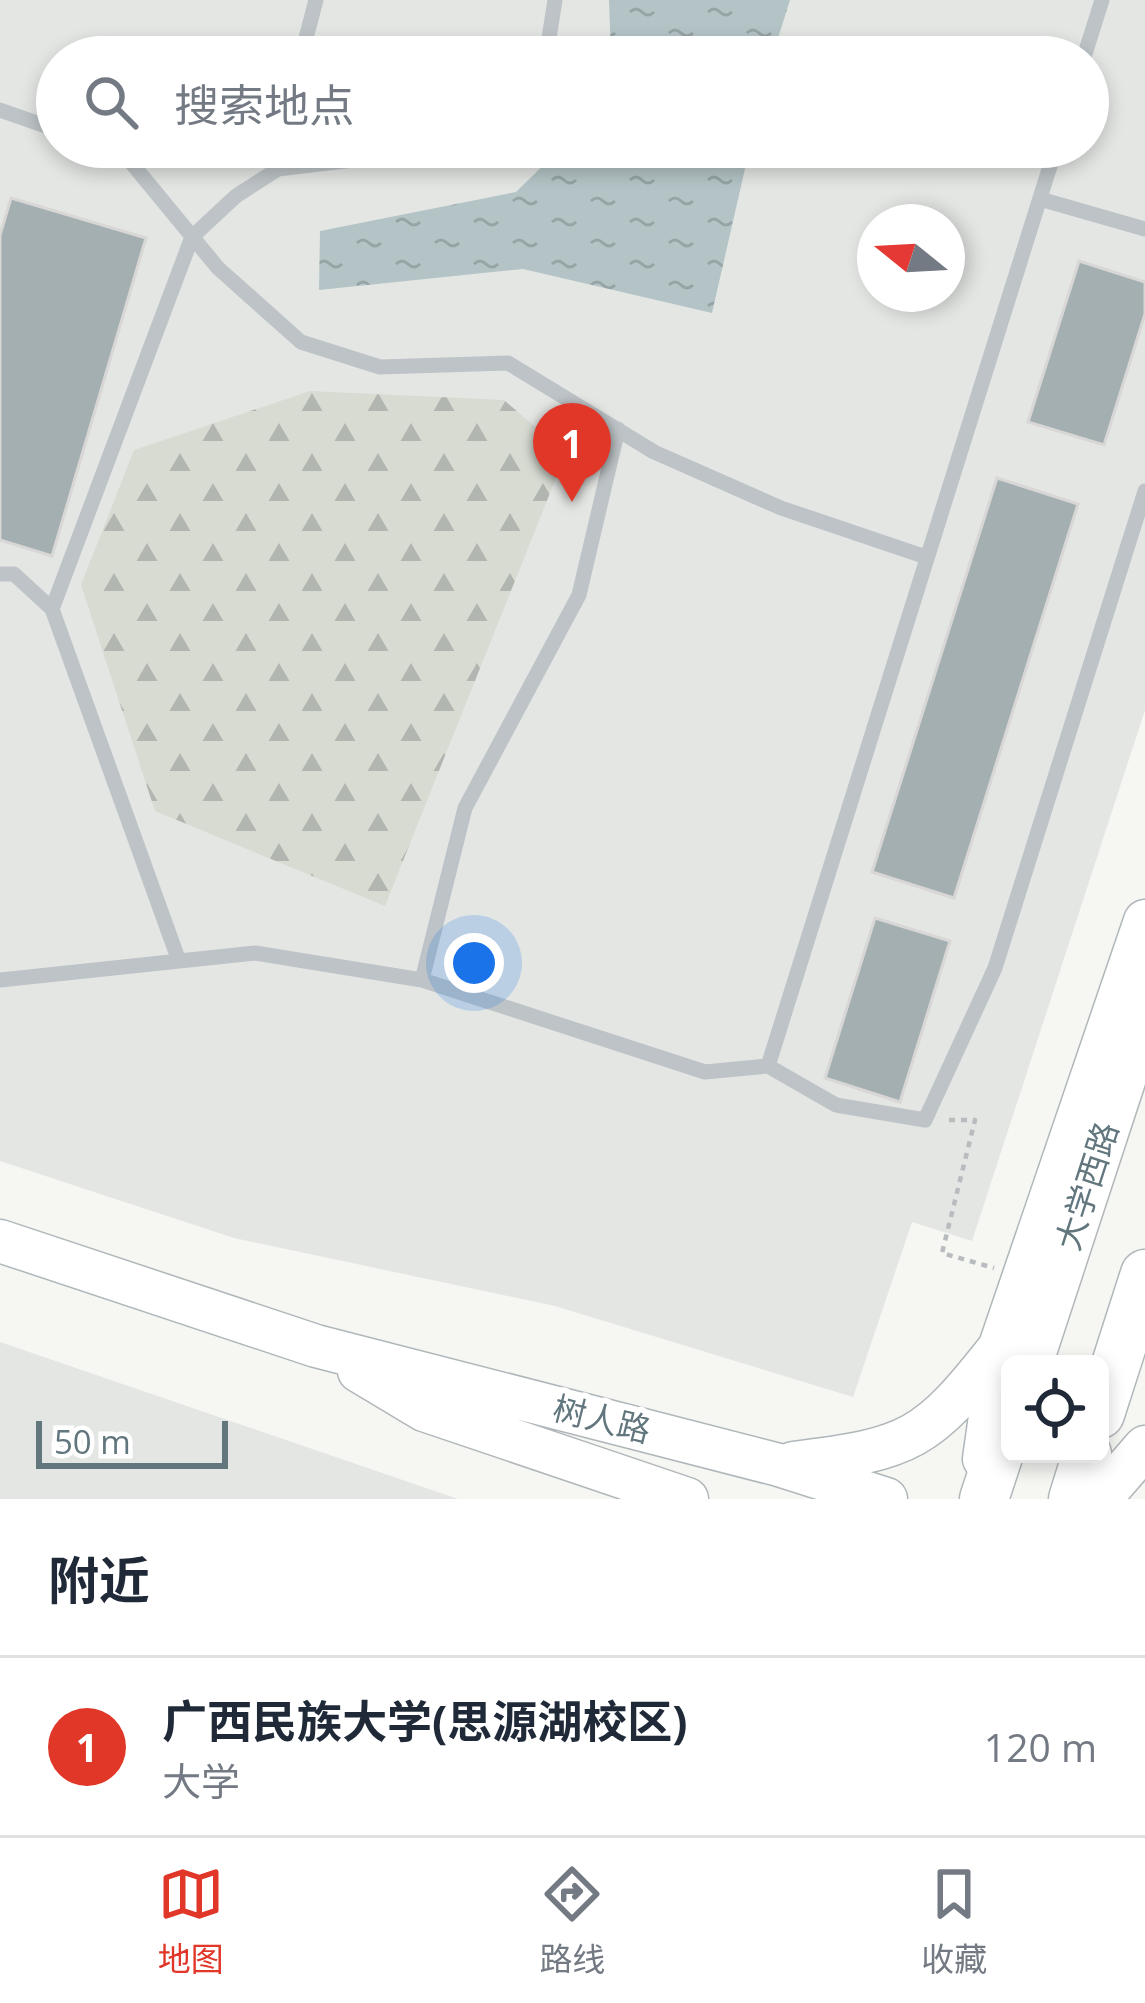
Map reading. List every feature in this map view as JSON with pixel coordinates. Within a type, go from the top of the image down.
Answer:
[{"type":"main road","name":"大学西路","points":[[1014,1355],[1093,1168],[1136,991]]},
{"type":"main road","points":[[1109,1386],[1145,1274]]},
{"type":"main road","points":[[981,1499],[1001,1445]]},
{"type":"main road","points":[[1073,1499],[1084,1463]]},
{"type":"street","points":[[1014,1355],[1024,1277],[1136,991],[1145,921]]},
{"type":"street","name":"树人路","points":[[0,1241],[316,1346],[779,1465],[886,1499]]},
{"type":"street","name":"树人路","points":[[316,1346],[424,1410],[687,1499]]},
{"type":"street","points":[[779,1465],[865,1455],[923,1433],[1001,1366]]},
{"type":"street","points":[[981,1499],[1001,1412]]},
{"type":"street","points":[[1100,1499],[1145,1447]]},
{"type":"lane","points":[[307,36],[316,0]]},
{"type":"lane","points":[[549,36],[555,0]]},
{"type":"lane","points":[[1089,36],[1096,2]]},
{"type":"lane","points":[[0,110],[36,123]]},
{"type":"lane","points":[[136,168],[218,268],[301,341],[380,367],[508,363],[654,452],[782,508],[926,557]]},
{"type":"lane","points":[[52,609],[192,237],[236,196],[286,168]]},
{"type":"lane","points":[[768,1066],[1050,168]]},
{"type":"lane","points":[[1040,199],[1145,229]]},
{"type":"lane","points":[[422,980],[465,808],[579,595],[618,429]]},
{"type":"lane","points":[[0,980],[255,952],[422,980],[705,1072],[768,1066],[836,1105],[925,1120],[995,968],[1145,491]]},
{"type":"lane","points":[[0,574],[14,574],[52,609],[178,962]]},
{"type":"path","points":[[925,1120],[975,1120],[942,1253],[1024,1277]]},
{"type":"shaded area","points":[[0,0],[1145,0],[1145,710],[972,1241],[912,1222],[853,1397],[555,1306],[234,1238],[0,1161]]},
{"type":"shaded area","points":[[0,1342],[458,1499],[0,1499]]},
{"type":"green space","points":[[310,391],[504,400],[566,453],[385,906],[155,811],[81,585],[134,450]]},
{"type":"water","points":[[609,0],[790,0],[779,36],[610,36]]},
{"type":"water","points":[[541,168],[745,168],[712,313],[523,269],[319,290],[320,231],[516,192]]},
{"type":"building","points":[[11,198],[146,238],[52,556],[0,540],[0,235]]},
{"type":"building","points":[[1079,261],[1145,282],[1145,314],[1104,445],[1028,422]]},
{"type":"building","points":[[997,478],[1078,504],[954,898],[872,872]]},
{"type":"building","points":[[875,918],[950,941],[900,1102],[825,1078]]},
{"type":"place","name":"广西民族大学(思源湖校区)","points":[[572,502]]}]
